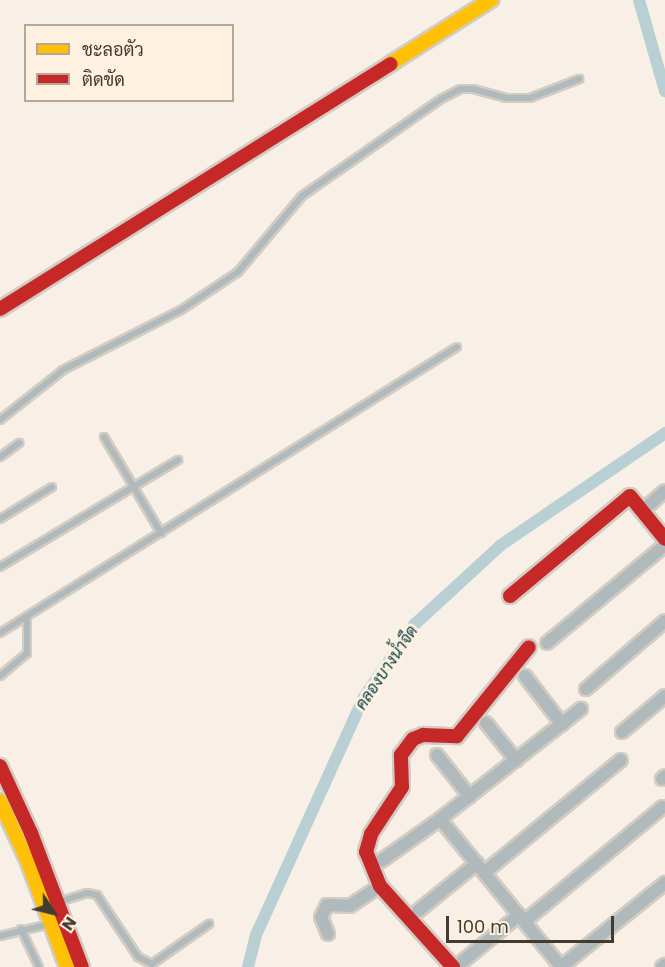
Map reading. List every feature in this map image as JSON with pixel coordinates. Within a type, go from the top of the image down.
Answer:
[{"type":"street","points":[[0,309],[491,0]]},
{"type":"street","points":[[642,511],[665,491]]},
{"type":"street","points":[[510,596],[630,496],[665,539]]},
{"type":"street","points":[[547,643],[665,545]]},
{"type":"street","points":[[586,689],[665,621]]},
{"type":"street","points":[[529,646],[457,736],[416,736],[401,755],[402,787],[371,834],[366,852],[380,886],[458,965],[522,918],[663,807]]},
{"type":"street","points":[[525,676],[562,724]]},
{"type":"street","points":[[622,732],[665,696]]},
{"type":"street","points":[[381,861],[470,797],[581,709]]},
{"type":"street","points":[[486,723],[516,760]]},
{"type":"street","points":[[437,756],[470,797]]},
{"type":"street","points":[[418,911],[481,867],[621,760]]},
{"type":"street","points":[[0,766],[58,902],[82,967]]},
{"type":"street","points":[[2,808],[51,923],[67,967]]},
{"type":"street","points":[[440,819],[561,967],[665,883]]},
{"type":"street","points":[[328,934],[321,917],[327,905],[350,906],[380,886]]},
{"type":"lane","points":[[0,420],[63,370],[181,310],[238,272],[302,196],[441,99],[461,89],[473,89],[507,98],[530,98],[579,79]]},
{"type":"lane","points":[[0,633],[457,347]]},
{"type":"lane","points":[[104,437],[131,487],[161,533]]},
{"type":"lane","points":[[0,457],[19,443]]},
{"type":"lane","points":[[0,567],[178,460]]},
{"type":"lane","points":[[0,519],[52,487]]},
{"type":"lane","points":[[0,675],[27,653],[27,618]]},
{"type":"lane","points":[[58,902],[87,893],[97,895],[138,957],[152,964],[209,924]]},
{"type":"lane","points":[[0,936],[51,923]]},
{"type":"lane","points":[[21,929],[39,967]]},
{"type":"waterway","name":"คลองบางน้ำจืด","points":[[639,0],[665,91]]},
{"type":"waterway","name":"คลองบางน้ำจืด","points":[[248,967],[256,935],[364,697],[414,625],[501,545],[665,433]]},
{"type":"traffic: slow","points":[[390,64],[491,0]]},
{"type":"traffic: slow","points":[[0,801],[28,862],[67,967]]},
{"type":"traffic: jam","points":[[0,309],[390,64]]},
{"type":"traffic: jam","points":[[510,596],[630,496],[665,539]]},
{"type":"traffic: jam","points":[[453,967],[380,886],[366,852],[371,834],[402,787],[401,755],[413,739],[423,735],[457,736],[529,647]]},
{"type":"traffic: jam","points":[[0,766],[31,833],[82,967]]}]
